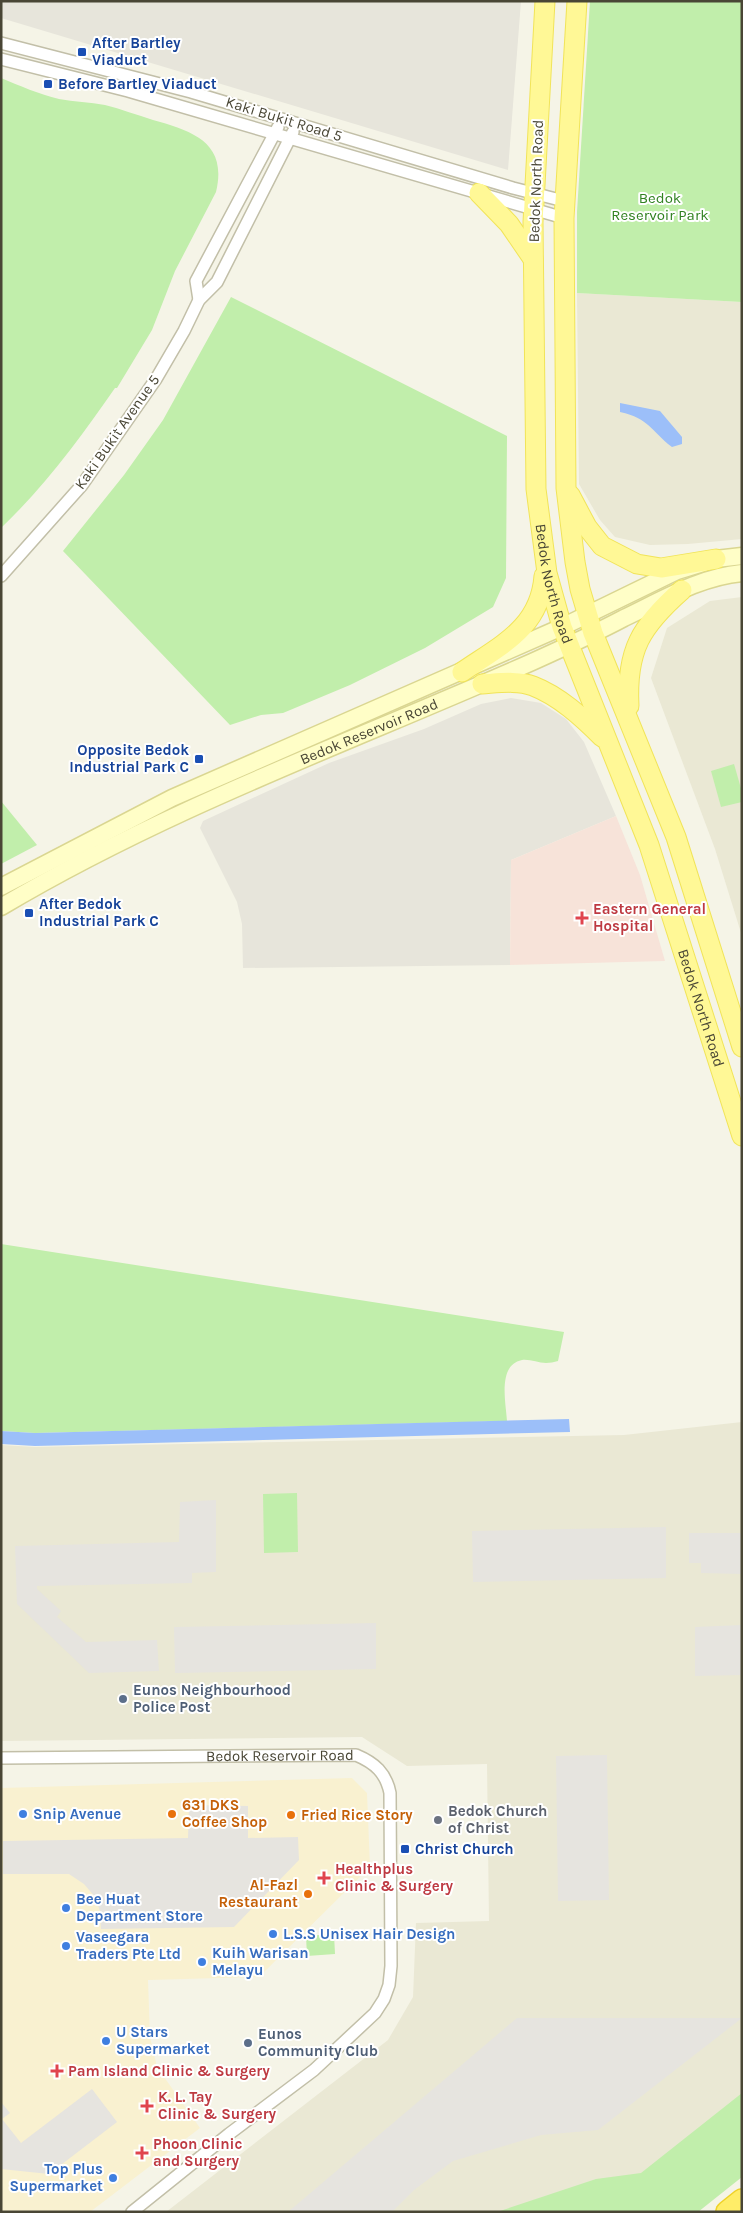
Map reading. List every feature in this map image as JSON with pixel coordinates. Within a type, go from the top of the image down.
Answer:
[{"type":"highway","points":[[726,2212],[742,2200]]},
{"type":"main road","name":"Bedok North Road","points":[[545,1],[534,201],[533,260],[536,489],[545,562],[554,602],[566,636],[649,846],[742,1136]]},
{"type":"main road","name":"Bedok North Road","points":[[577,1],[564,210],[566,488],[575,562],[593,634],[676,836],[742,1047]]},
{"type":"main road","points":[[479,193],[504,218],[533,260]]},
{"type":"main road","points":[[566,488],[587,527],[602,546],[621,556],[638,564],[661,568],[716,559]]},
{"type":"main road","name":"Bedok Reservoir Road","points":[[1,907],[32,889],[186,811],[344,741],[482,684],[566,636],[587,615],[677,571],[716,559],[742,556]]},
{"type":"main road","points":[[462,672],[516,634],[532,617],[543,592],[545,562]]},
{"type":"main road","name":"Bedok Reservoir Road","points":[[1,886],[176,796],[462,672],[566,636],[593,634],[682,590],[710,579],[742,573]]},
{"type":"main road","points":[[630,722],[627,680],[636,646],[644,628],[682,590]]},
{"type":"main road","points":[[482,684],[532,686],[580,716],[608,743]]},
{"type":"street","name":"Kaki Bukit Road 5","points":[[1,43],[191,92],[297,123],[564,210]]},
{"type":"street","name":"Kaki Bukit Road 5","points":[[1,59],[128,91],[479,193],[534,201],[564,210]]},
{"type":"street","name":"Kaki Bukit Avenue 5","points":[[199,300],[196,282],[283,119]]},
{"type":"street","name":"Kaki Bukit Avenue 5","points":[[1,576],[19,553],[82,485],[124,427],[174,347],[199,300],[217,282],[297,123]]},
{"type":"street","name":"Kaki Bukit Avenue 5","points":[[1,566],[19,553]]},
{"type":"street","name":"Bedok Reservoir Road","points":[[1,1758],[356,1755],[368,1760],[379,1769],[388,1781],[390,1793],[391,1966],[389,1985],[384,1999],[375,2013],[314,2070],[229,2134],[132,2212]]},
{"type":"shaded area","points":[[1,1],[521,1],[508,170],[1,18]]},
{"type":"shaded area","points":[[577,293],[742,302],[742,539],[650,545],[615,537],[600,520],[579,484]]},
{"type":"shaded area","points":[[742,597],[742,936],[715,849],[651,678],[667,628],[710,601]]},
{"type":"shaded area","points":[[511,698],[541,703],[566,719],[584,742],[616,816],[511,860],[510,965],[243,968],[242,924],[237,902],[200,828],[203,821],[329,763],[424,729],[481,704]]},
{"type":"shaded area","name":"Eastern General Hospital","points":[[616,816],[640,875],[665,961],[510,965],[511,860]]},
{"type":"shaded area","points":[[742,1422],[742,2153],[673,2212],[166,2212],[388,2040],[413,1997],[416,1923],[489,1921],[487,1764],[407,1766],[362,1737],[1,1741],[1,1445],[35,1447],[624,1435]]},
{"type":"shaded area","points":[[216,1500],[216,1572],[192,1573],[192,1583],[37,1586],[37,1589],[61,1611],[57,1617],[86,1642],[157,1640],[159,1671],[89,1673],[17,1604],[15,1546],[179,1542],[180,1502]]},
{"type":"shaded area","points":[[666,1527],[666,1578],[473,1582],[472,1531]]},
{"type":"shaded area","points":[[689,1533],[742,1533],[742,1574],[701,1573],[701,1563],[689,1563]]},
{"type":"shaded area","points":[[376,1623],[376,1669],[175,1673],[174,1627]]},
{"type":"shaded area","points":[[742,1625],[742,1675],[695,1676],[695,1627]]},
{"type":"shaded area","points":[[607,1755],[609,1900],[558,1901],[556,1756]]},
{"type":"shaded area","points":[[352,1778],[367,1793],[370,1867],[259,1977],[148,1980],[150,2037],[157,2067],[200,2128],[90,2212],[1,2212],[1,1788]]},
{"type":"shaded area","points":[[189,1805],[248,1806],[248,1838],[298,1837],[299,1860],[234,1927],[101,1929],[100,1911],[95,1897],[84,1884],[69,1874],[3,1874],[3,1841],[188,1838]]},
{"type":"shaded area","points":[[517,2018],[742,2018],[598,2130],[541,2135],[453,2161],[414,2190],[392,2212],[288,2212]]},
{"type":"shaded area","points":[[92,2089],[117,2122],[49,2174],[1,2169],[1,2102],[10,2113],[2,2119],[21,2143]]},
{"type":"green space","name":"Bedok Reservoir Park","points":[[590,1],[742,1],[742,302],[577,293],[577,212]]},
{"type":"green space","points":[[1,78],[52,97],[105,105],[193,134],[204,141],[212,150],[217,161],[218,175],[216,192],[175,271],[152,330],[117,388],[115,388],[76,443],[33,495],[1,528]]},
{"type":"green space","points":[[231,297],[507,436],[506,578],[493,607],[425,648],[350,685],[283,713],[261,715],[230,725],[63,551],[124,475],[163,420]]},
{"type":"green space","points":[[734,764],[742,792],[742,802],[721,807],[711,771]]},
{"type":"green space","points":[[1,801],[37,845],[1,864]]},
{"type":"green space","points":[[1,1244],[564,1332],[558,1361],[546,1363],[522,1360],[514,1363],[509,1369],[505,1386],[507,1421],[35,1433],[1,1431]]},
{"type":"green space","points":[[297,1493],[298,1552],[264,1553],[263,1494]]},
{"type":"green space","points":[[334,1934],[335,1954],[307,1956],[306,1936]]},
{"type":"green space","points":[[742,2093],[742,2177],[698,2212],[497,2212],[596,2179],[641,2173]]},
{"type":"water","points":[[620,403],[660,411],[682,437],[682,444],[672,447],[644,422],[620,412]]},
{"type":"water","points":[[569,1419],[570,1432],[35,1446],[1,1444],[1,1431],[35,1433]]},
{"type":"place","name":"After Bartley Viaduct","points":[[82,52]]},
{"type":"place","name":"Before Bartley Viaduct","points":[[48,84]]},
{"type":"place","name":"Opposite Bedok Industrial Park C","points":[[199,759]]},
{"type":"place","name":"After Bedok Industrial Park C","points":[[29,913]]},
{"type":"place","name":"Eastern General Hospital","points":[[582,918]]},
{"type":"place","name":"Eunos Neighbourhood Police Post","points":[[123,1699]]},
{"type":"place","name":"Snip Avenue","points":[[23,1814]]},
{"type":"place","name":"631 DKS Coffee Shop","points":[[172,1814]]},
{"type":"place","name":"Fried Rice Story","points":[[291,1815]]},
{"type":"place","name":"Bedok Church of Christ","points":[[438,1820]]},
{"type":"place","name":"Christ Church","points":[[405,1849]]},
{"type":"place","name":"Healthplus Clinic & Surgery","points":[[324,1878]]},
{"type":"place","name":"Al-Fazl Restaurant","points":[[308,1894]]},
{"type":"place","name":"Bee Huat Department Store","points":[[66,1908]]},
{"type":"place","name":"L.S.S Unisex Hair Design","points":[[273,1934]]},
{"type":"place","name":"Vaseegara Traders Pte Ltd","points":[[66,1946]]},
{"type":"place","name":"Kuih Warisan Melayu","points":[[202,1962]]},
{"type":"place","name":"U Stars Supermarket","points":[[106,2041]]},
{"type":"place","name":"Eunos Community Club","points":[[248,2043]]},
{"type":"place","name":"Pam Island Clinic & Surgery","points":[[57,2071]]},
{"type":"place","name":"K. L. Tay Clinic & Surgery","points":[[147,2106]]},
{"type":"place","name":"Phoon Clinic and Surgery","points":[[142,2153]]},
{"type":"place","name":"Top Plus Supermarket","points":[[113,2178]]}]
